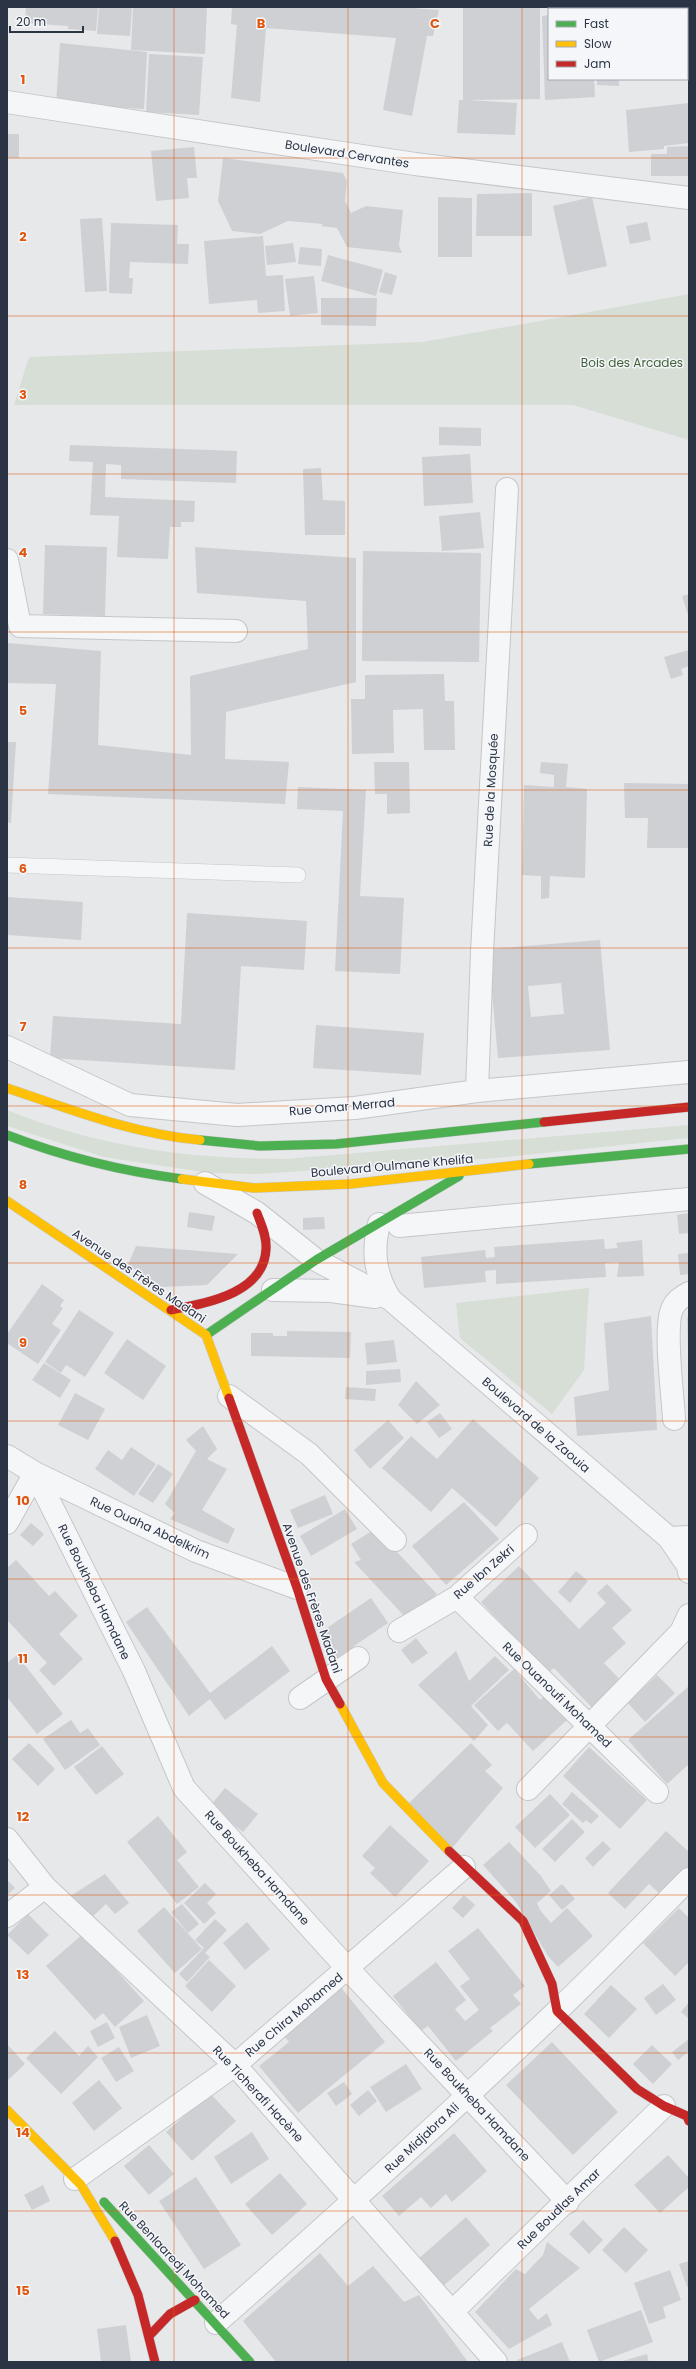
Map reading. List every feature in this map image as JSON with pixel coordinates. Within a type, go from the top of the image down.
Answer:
[{"type":"street","name":"Boulevard Cervantes","points":[[7,102],[415,164],[689,198]]},
{"type":"street","name":"Rue de la Mosquée","points":[[477,1091],[482,952],[507,489]]},
{"type":"street","points":[[7,560],[20,626],[236,631]]},
{"type":"street","name":"Rue Omar Merrad","points":[[7,1047],[130,1105],[237,1115],[355,1108],[477,1091],[689,1072]]},
{"type":"street","points":[[7,1088],[92,1118],[174,1138],[260,1146],[343,1144],[689,1107]]},
{"type":"street","name":"Boulevard Oulmane Khelifa","points":[[7,1135],[38,1147],[129,1172],[205,1183],[254,1188],[350,1184],[554,1161],[689,1149]]},
{"type":"street","points":[[206,1335],[316,1260],[389,1225],[466,1172]]},
{"type":"street","points":[[205,1183],[257,1213],[316,1260],[390,1299]]},
{"type":"street","points":[[390,1299],[380,1282],[375,1263],[374,1243],[389,1225],[689,1199]]},
{"type":"street","name":"Avenue des Frères Madani","points":[[7,1201],[113,1274],[171,1310],[206,1335],[297,1588],[326,1679],[383,1783],[464,1867],[523,1921],[552,1984],[557,2011]]},
{"type":"street","points":[[171,1310],[215,1301],[233,1294],[258,1272],[266,1250],[265,1234],[257,1213]]},
{"type":"street","points":[[273,1290],[332,1291],[390,1299]]},
{"type":"street","points":[[674,1419],[680,1370],[668,1325],[672,1308],[683,1296],[689,1294]]},
{"type":"street","name":"Boulevard de la Zaouia","points":[[390,1299],[679,1537],[689,1572]]},
{"type":"street","points":[[229,1396],[309,1454],[395,1540]]},
{"type":"street","name":"Rue Ouaha Abdelkrim","points":[[7,1456],[35,1473],[196,1551],[297,1588]]},
{"type":"street","points":[[7,1523],[35,1473]]},
{"type":"street","name":"Rue Boukheba Hamdane","points":[[35,1473],[134,1671],[184,1788],[348,1969],[568,2202]]},
{"type":"street","name":"Rue Ibn Zekri","points":[[399,1631],[457,1597],[526,1535]]},
{"type":"street","name":"Rue Ouanoufi Mohamed","points":[[457,1597],[657,1792]]},
{"type":"street","points":[[528,1789],[681,1632],[689,1615]]},
{"type":"street","points":[[300,1698],[358,1658]]},
{"type":"street","name":"Rue Ticherafi Hacène","points":[[7,1839],[45,1887],[235,2066],[453,2311],[496,2362]]},
{"type":"street","name":"Rue Chira Mohamed","points":[[75,2179],[235,2066],[464,1867]]},
{"type":"street","name":"Rue Midjabra Ali","points":[[216,2323],[355,2201],[468,2096],[557,2011],[689,1879]]},
{"type":"street","points":[[7,1916],[45,1887]]},
{"type":"street","points":[[557,2011],[637,2089],[664,2106],[688,2117]]},
{"type":"street","name":"Rue Boudlas Amar","points":[[453,2311],[568,2202],[664,2106]]},
{"type":"street","points":[[7,2110],[75,2179],[87,2193],[110,2230],[127,2263],[141,2298],[155,2362]]},
{"type":"street","name":"Rue Benlaaredj Mohamed","points":[[75,2179],[97,2194],[250,2362]]},
{"type":"street","points":[[150,2335],[170,2314],[195,2300]]},
{"type":"lane","points":[[7,865],[298,875]]},
{"type":"green space","name":"Bois des Arcades","points":[[689,294],[689,440],[573,405],[14,405],[29,357],[423,342]]},
{"type":"green space","points":[[7,1110],[41,1123],[110,1142],[215,1157],[286,1159],[689,1125],[689,1138],[496,1158],[258,1174],[210,1173],[104,1157],[7,1126]]},
{"type":"green space","points":[[589,1288],[584,1370],[552,1414],[460,1338],[456,1303]]},
{"type":"building","points":[[26,7],[98,7],[96,31],[68,29],[68,26],[25,23]]},
{"type":"building","points":[[99,7],[132,7],[130,36],[97,34]]},
{"type":"building","points":[[133,7],[207,7],[205,54],[131,50]]},
{"type":"building","points":[[232,7],[398,7],[439,10],[433,36],[427,36],[412,116],[383,110],[396,38],[266,28],[260,102],[231,98],[237,25],[231,24]]},
{"type":"building","points":[[463,7],[540,7],[540,99],[467,100],[517,103],[515,135],[457,133],[459,100],[463,100]]},
{"type":"building","points":[[548,15],[548,80],[594,80],[595,97],[545,100],[542,16]]},
{"type":"building","points":[[60,43],[147,52],[144,109],[56,104]]},
{"type":"building","points":[[149,54],[203,57],[199,115],[146,112]]},
{"type":"building","points":[[597,80],[619,80],[619,86],[597,85]]},
{"type":"building","points":[[689,103],[689,143],[664,146],[664,149],[629,152],[626,110]]},
{"type":"building","points":[[7,134],[19,134],[19,158],[7,158]]},
{"type":"building","points":[[689,146],[689,176],[651,176],[651,154],[667,154],[667,147]]},
{"type":"building","points":[[194,147],[197,178],[187,178],[189,198],[156,201],[151,151]]},
{"type":"building","points":[[223,158],[343,173],[347,181],[345,201],[351,213],[366,206],[403,210],[399,246],[402,253],[347,247],[337,228],[321,226],[323,224],[288,221],[260,234],[232,231],[218,201]]},
{"type":"building","points":[[532,193],[532,236],[476,236],[477,194]]},
{"type":"building","points":[[438,197],[472,198],[472,257],[438,257]]},
{"type":"building","points":[[592,197],[607,266],[568,275],[553,206]]},
{"type":"building","points":[[102,218],[107,291],[85,292],[80,219]]},
{"type":"building","points":[[647,222],[651,240],[630,244],[626,226]]},
{"type":"building","points":[[111,223],[178,225],[177,244],[189,244],[188,264],[130,262],[129,278],[133,278],[132,294],[109,293]]},
{"type":"building","points":[[263,236],[266,276],[283,275],[285,311],[258,313],[257,300],[209,304],[204,241]]},
{"type":"building","points":[[293,243],[296,262],[267,265],[265,246]]},
{"type":"building","points":[[300,247],[322,249],[321,266],[298,264]]},
{"type":"building","points":[[328,255],[383,270],[376,296],[321,281]]},
{"type":"building","points":[[385,272],[397,276],[392,295],[379,292]]},
{"type":"building","points":[[314,276],[318,313],[290,316],[285,279]]},
{"type":"building","points":[[321,298],[377,298],[376,326],[321,325]]},
{"type":"building","points":[[439,427],[481,428],[481,446],[439,445]]},
{"type":"building","points":[[70,445],[237,451],[236,483],[121,479],[121,465],[106,464],[105,497],[195,501],[194,522],[181,522],[181,527],[170,527],[168,559],[117,557],[119,516],[90,515],[93,462],[69,461]]},
{"type":"building","points":[[470,454],[473,503],[424,506],[422,457]]},
{"type":"building","points":[[321,468],[323,500],[345,501],[345,535],[305,535],[303,469]]},
{"type":"building","points":[[480,512],[484,548],[442,551],[439,516]]},
{"type":"building","points":[[45,545],[107,547],[105,616],[43,614]]},
{"type":"building","points":[[195,547],[356,558],[356,682],[226,712],[225,759],[289,762],[285,804],[48,794],[56,684],[7,683],[7,643],[101,651],[98,745],[191,755],[190,676],[308,649],[306,601],[197,593]]},
{"type":"building","points":[[363,551],[481,553],[479,662],[362,661]]},
{"type":"building","points":[[689,594],[689,618],[682,596]]},
{"type":"building","points":[[689,650],[689,666],[681,669],[683,675],[671,679],[664,657]]},
{"type":"building","points":[[444,674],[445,701],[454,701],[455,750],[424,750],[423,709],[393,710],[394,753],[352,754],[351,699],[365,699],[365,675]]},
{"type":"building","points":[[7,742],[16,742],[11,823],[7,822]]},
{"type":"building","points":[[374,762],[409,762],[410,813],[387,814],[387,794],[375,794]]},
{"type":"building","points":[[541,762],[568,764],[566,787],[587,789],[585,878],[550,876],[549,898],[541,899],[541,876],[522,875],[524,785],[554,787],[554,775],[540,773]]},
{"type":"building","points":[[624,783],[689,784],[689,848],[647,848],[648,818],[625,818]]},
{"type":"building","points":[[298,787],[366,790],[360,896],[404,898],[400,974],[335,971],[343,811],[297,809]]},
{"type":"building","points":[[7,897],[83,902],[81,940],[7,935]]},
{"type":"building","points":[[187,913],[307,921],[304,970],[241,966],[235,1070],[50,1058],[53,1016],[181,1024]]},
{"type":"building","points":[[600,940],[610,1050],[498,1058],[488,949]],"holes":[[[561,983],[564,1014],[531,1017],[528,986]]]},
{"type":"building","points":[[316,1025],[424,1033],[421,1075],[313,1068]]},
{"type":"building","points":[[189,1212],[215,1216],[212,1231],[187,1227]]},
{"type":"building","points":[[689,1213],[689,1233],[679,1234],[677,1215]]},
{"type":"building","points":[[324,1217],[325,1229],[303,1230],[303,1218]]},
{"type":"building","points":[[604,1239],[605,1249],[618,1248],[616,1243],[642,1240],[644,1276],[617,1277],[619,1262],[605,1263],[606,1277],[496,1284],[496,1270],[485,1271],[486,1282],[424,1288],[421,1257],[485,1250],[486,1258],[495,1257],[494,1247]]},
{"type":"building","points":[[136,1246],[238,1254],[207,1285],[162,1287],[128,1265]]},
{"type":"building","points":[[689,1253],[689,1274],[680,1275],[678,1254]]},
{"type":"building","points":[[42,1284],[64,1300],[60,1306],[63,1308],[52,1324],[61,1330],[38,1364],[7,1343],[7,1334]]},
{"type":"building","points":[[79,1310],[114,1333],[85,1377],[66,1365],[61,1373],[45,1362]]},
{"type":"building","points":[[651,1316],[657,1430],[577,1436],[574,1397],[609,1390],[604,1323]]},
{"type":"building","points":[[687,1317],[689,1317],[689,1349],[688,1349]]},
{"type":"building","points":[[287,1331],[351,1332],[350,1358],[251,1356],[251,1333],[273,1333],[273,1336],[287,1336]]},
{"type":"building","points":[[127,1339],[166,1366],[143,1400],[104,1373]]},
{"type":"building","points":[[394,1340],[397,1362],[367,1365],[365,1343]]},
{"type":"building","points":[[44,1363],[71,1380],[60,1398],[32,1380]]},
{"type":"building","points":[[400,1369],[401,1382],[366,1385],[366,1371]]},
{"type":"building","points":[[416,1381],[440,1405],[417,1424],[398,1405]]},
{"type":"building","points":[[346,1387],[376,1389],[375,1401],[345,1399]]},
{"type":"building","points":[[75,1393],[105,1409],[88,1440],[58,1425]]},
{"type":"building","points":[[440,1413],[452,1429],[439,1438],[427,1422]]},
{"type":"building","points":[[473,1419],[539,1478],[496,1527],[452,1488],[431,1512],[382,1468],[411,1436],[437,1459]]},
{"type":"building","points":[[388,1420],[404,1438],[370,1469],[354,1450]]},
{"type":"building","points":[[203,1426],[217,1449],[207,1459],[227,1469],[202,1510],[235,1529],[228,1544],[170,1519],[175,1513],[165,1504],[196,1451],[186,1440]]},
{"type":"building","points":[[131,1447],[156,1464],[134,1496],[95,1469],[108,1450],[122,1460]]},
{"type":"building","points":[[158,1464],[173,1474],[153,1503],[138,1494]]},
{"type":"building","points":[[325,1495],[333,1514],[298,1528],[290,1510]]},
{"type":"building","points":[[464,1502],[499,1539],[446,1585],[412,1546]]},
{"type":"building","points":[[345,1509],[357,1529],[311,1556],[300,1536]]},
{"type":"building","points":[[31,1523],[44,1534],[33,1546],[20,1535]]},
{"type":"building","points":[[375,1529],[437,1594],[407,1619],[354,1562],[361,1560],[351,1544]]},
{"type":"building","points":[[16,1560],[49,1596],[55,1591],[78,1616],[59,1634],[83,1659],[54,1686],[39,1670],[47,1663],[7,1620],[7,1568]]},
{"type":"building","points":[[519,1566],[579,1629],[606,1603],[597,1593],[607,1584],[632,1610],[612,1628],[626,1643],[604,1663],[627,1687],[598,1714],[554,1668],[548,1673],[481,1602]]},
{"type":"building","points":[[576,1571],[588,1581],[570,1603],[558,1592]]},
{"type":"building","points":[[371,1598],[388,1623],[335,1659],[318,1634]]},
{"type":"building","points":[[147,1607],[210,1693],[272,1646],[290,1671],[225,1720],[210,1699],[189,1716],[126,1622]]},
{"type":"building","points":[[416,1638],[428,1653],[412,1664],[401,1650]]},
{"type":"building","points":[[456,1651],[469,1681],[495,1656],[509,1670],[471,1706],[488,1725],[474,1741],[418,1685]]},
{"type":"building","points":[[17,1655],[63,1714],[37,1734],[7,1697],[7,1663]]},
{"type":"building","points":[[514,1669],[540,1700],[545,1695],[567,1720],[533,1751],[507,1723],[498,1731],[474,1705]]},
{"type":"building","points":[[657,1675],[675,1693],[645,1722],[628,1703]]},
{"type":"building","points":[[689,1686],[689,1764],[667,1784],[628,1740]]},
{"type":"building","points":[[71,1720],[80,1733],[88,1728],[100,1745],[65,1770],[43,1739]]},
{"type":"building","points":[[29,1743],[55,1769],[38,1786],[12,1759]]},
{"type":"building","points":[[471,1743],[492,1765],[485,1771],[503,1788],[452,1848],[409,1803]]},
{"type":"building","points":[[102,1746],[124,1774],[96,1795],[74,1767]]},
{"type":"building","points":[[589,1747],[647,1800],[620,1829],[563,1776]]},
{"type":"building","points":[[225,1788],[258,1814],[243,1832],[210,1806]]},
{"type":"building","points":[[572,1792],[599,1816],[591,1824],[586,1820],[583,1823],[562,1804]]},
{"type":"building","points":[[550,1794],[570,1815],[535,1848],[515,1827]]},
{"type":"building","points":[[158,1816],[187,1852],[177,1860],[199,1887],[177,1904],[127,1842]]},
{"type":"building","points":[[572,1819],[585,1832],[555,1862],[542,1849]]},
{"type":"building","points":[[390,1825],[429,1861],[395,1897],[370,1873],[375,1868],[362,1856]]},
{"type":"building","points":[[666,1831],[689,1852],[689,1866],[661,1895],[649,1884],[625,1909],[608,1893]]},
{"type":"building","points":[[603,1841],[611,1849],[593,1867],[585,1858]]},
{"type":"building","points":[[509,1842],[541,1876],[551,1891],[537,1903],[540,1910],[551,1923],[567,1908],[593,1936],[558,1967],[548,1956],[516,1902],[483,1865]]},
{"type":"building","points":[[105,1874],[129,1903],[115,1914],[106,1904],[89,1920],[69,1897]]},
{"type":"building","points":[[7,1880],[15,1888],[7,1895]]},
{"type":"building","points":[[205,1883],[216,1894],[207,1903],[216,1913],[204,1924],[184,1903]]},
{"type":"building","points":[[562,1884],[575,1899],[562,1910],[549,1895]]},
{"type":"building","points":[[464,1895],[475,1905],[463,1918],[452,1908]]},
{"type":"building","points":[[182,1904],[199,1924],[188,1933],[171,1912]]},
{"type":"building","points":[[164,1907],[202,1949],[175,1973],[137,1931]]},
{"type":"building","points":[[679,1908],[689,1918],[689,1962],[675,1976],[643,1943]]},
{"type":"building","points":[[28,1914],[49,1935],[28,1955],[7,1935]]},
{"type":"building","points":[[215,1919],[227,1930],[205,1953],[210,1957],[187,1982],[179,1974],[204,1948],[195,1940]]},
{"type":"building","points":[[247,1922],[270,1949],[245,1970],[223,1943]]},
{"type":"building","points":[[478,1928],[525,1986],[513,1995],[521,2004],[490,2028],[493,2031],[456,2061],[428,2026],[421,2031],[393,1996],[436,1962],[466,2000],[455,2009],[465,2021],[479,2010],[460,1986],[470,1979],[448,1951]]},
{"type":"building","points":[[83,1934],[144,2001],[115,2027],[103,2013],[95,2020],[46,1966]]},
{"type":"building","points":[[209,1960],[236,1986],[212,2012],[185,1986]]},
{"type":"building","points":[[663,1984],[676,2000],[656,2015],[644,1998]]},
{"type":"building","points":[[339,1985],[385,2042],[298,2113],[259,2066],[289,2042],[281,2032]]},
{"type":"building","points":[[611,1985],[637,2009],[609,2038],[584,2014]]},
{"type":"building","points":[[689,2002],[689,2019],[681,2012]]},
{"type":"building","points":[[147,2015],[160,2046],[131,2058],[119,2027]]},
{"type":"building","points":[[107,2022],[115,2038],[98,2047],[90,2031]]},
{"type":"building","points":[[55,2031],[79,2056],[88,2046],[98,2057],[61,2094],[26,2058]]},
{"type":"building","points":[[689,2039],[689,2051],[678,2060],[672,2052]]},
{"type":"building","points":[[552,2042],[618,2112],[573,2155],[506,2085]]},
{"type":"building","points":[[7,2044],[25,2064],[7,2081]]},
{"type":"building","points":[[652,2045],[672,2064],[653,2084],[633,2064]]},
{"type":"building","points":[[119,2047],[134,2071],[116,2082],[101,2058]]},
{"type":"building","points":[[406,2064],[422,2089],[386,2112],[370,2087]]},
{"type":"building","points":[[99,2080],[122,2108],[94,2131],[72,2103]]},
{"type":"building","points":[[344,2082],[352,2094],[336,2106],[327,2093]]},
{"type":"building","points":[[368,2090],[377,2101],[359,2116],[350,2105]]},
{"type":"building","points":[[210,2093],[236,2121],[192,2161],[166,2132]]},
{"type":"building","points":[[252,2132],[269,2159],[231,2184],[214,2157]]},
{"type":"building","points":[[454,2133],[487,2171],[452,2202],[446,2194],[431,2208],[421,2197],[399,2216],[382,2196]]},
{"type":"building","points":[[149,2145],[174,2174],[149,2195],[124,2166]]},
{"type":"building","points":[[668,2155],[689,2178],[689,2187],[660,2213],[634,2185]]},
{"type":"building","points":[[280,2173],[307,2204],[272,2235],[245,2204]]},
{"type":"building","points":[[196,2177],[241,2245],[204,2269],[159,2201]]},
{"type":"building","points":[[43,2185],[50,2201],[32,2210],[24,2195]]},
{"type":"building","points":[[466,2217],[490,2245],[441,2288],[417,2260]]},
{"type":"building","points":[[583,2220],[603,2240],[589,2254],[569,2234]]},
{"type":"building","points":[[624,2227],[648,2250],[626,2273],[602,2250]]},
{"type":"building","points":[[547,2242],[580,2268],[529,2309],[538,2320],[547,2313],[552,2325],[509,2349],[475,2312],[516,2269],[525,2274],[543,2255]]},
{"type":"building","points":[[320,2253],[348,2286],[373,2266],[404,2302],[419,2295],[468,2362],[276,2362],[243,2321]]},
{"type":"building","points":[[689,2261],[689,2287],[687,2287],[679,2264]]},
{"type":"building","points":[[670,2270],[681,2300],[663,2307],[666,2318],[649,2324],[634,2283]]},
{"type":"building","points":[[641,2310],[653,2342],[599,2362],[587,2330]]},
{"type":"building","points":[[126,2325],[131,2362],[101,2362],[97,2329]]},
{"type":"building","points":[[562,2342],[570,2362],[518,2362],[517,2360]]},
{"type":"building","points":[[647,2354],[649,2362],[619,2362]]},
{"type":"traffic: fast","points":[[200,1140],[260,1146],[336,1144],[544,1122]]},
{"type":"traffic: fast","points":[[7,1135],[50,1150],[93,1162],[137,1172],[182,1179]]},
{"type":"traffic: fast","points":[[529,1164],[689,1149]]},
{"type":"traffic: fast","points":[[206,1335],[316,1260],[459,1176]]},
{"type":"traffic: fast","points":[[104,2202],[250,2362]]},
{"type":"traffic: slow","points":[[7,1088],[102,1120],[150,1132],[200,1140]]},
{"type":"traffic: slow","points":[[182,1179],[254,1188],[350,1184],[529,1164]]},
{"type":"traffic: slow","points":[[7,1201],[206,1335],[229,1398]]},
{"type":"traffic: slow","points":[[340,1704],[383,1783],[449,1851]]},
{"type":"traffic: slow","points":[[7,2110],[81,2185],[115,2241]]},
{"type":"traffic: jam","points":[[544,1122],[689,1107]]},
{"type":"traffic: jam","points":[[171,1310],[200,1304],[231,1294],[255,1277],[263,1264],[266,1249],[265,1235],[257,1213]]},
{"type":"traffic: jam","points":[[229,1398],[297,1588],[326,1679],[340,1704]]},
{"type":"traffic: jam","points":[[449,1851],[523,1921],[552,1984],[557,2011],[637,2089],[664,2106],[687,2116],[689,2121]]},
{"type":"traffic: jam","points":[[115,2241],[138,2295],[155,2362]]},
{"type":"traffic: jam","points":[[150,2335],[170,2314],[195,2300]]}]
